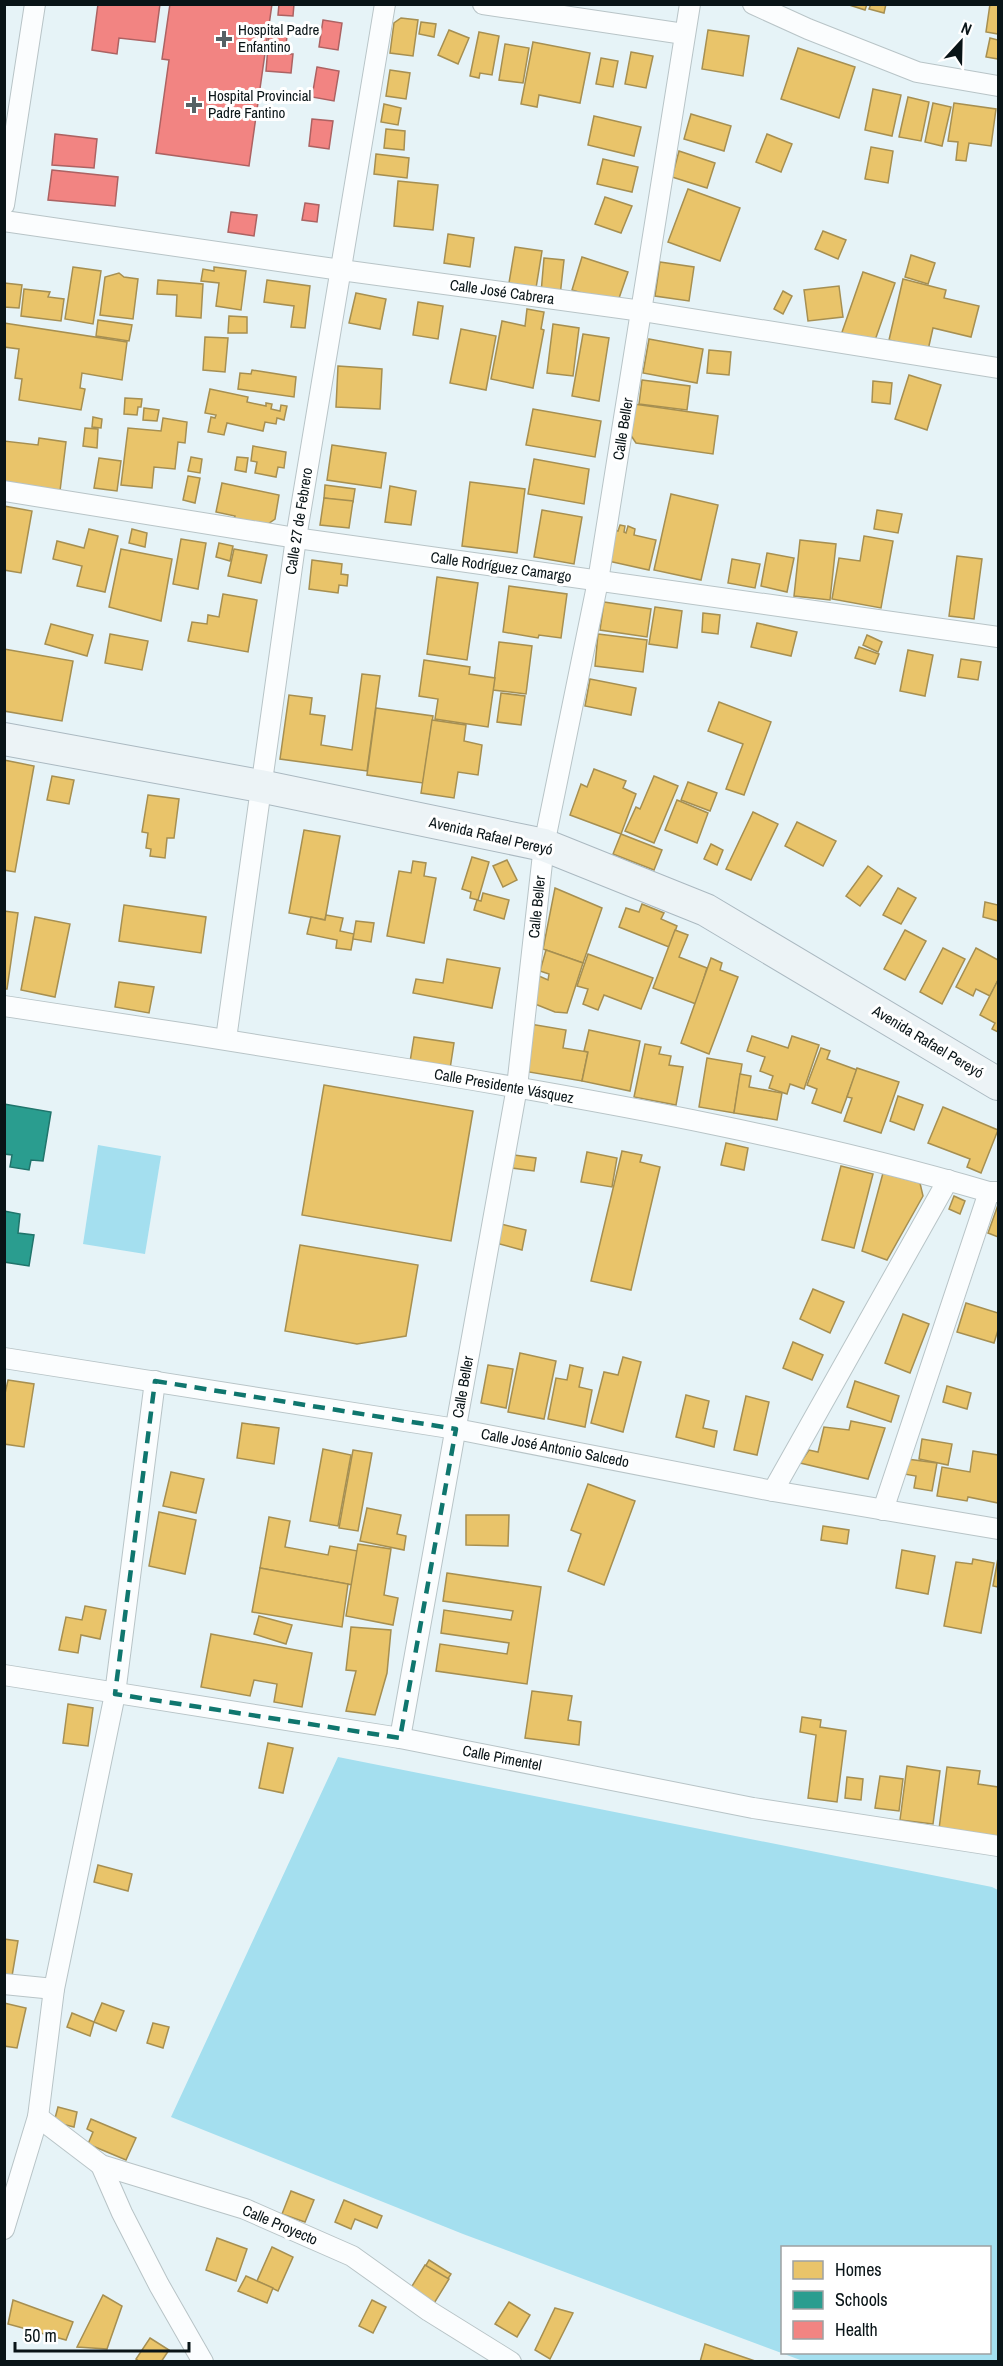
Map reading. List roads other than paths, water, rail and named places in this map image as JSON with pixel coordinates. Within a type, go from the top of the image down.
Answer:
[{"type":"main road","name":"Avenida Rafael Pereyó","points":[[4,739],[260,786],[544,845],[706,910],[999,1084]]},
{"type":"street","points":[[4,205],[35,4]]},
{"type":"street","name":"Calle 27 de Febrero","points":[[226,1039],[296,538],[385,4]]},
{"type":"street","points":[[483,4],[684,34]]},
{"type":"street","name":"Calle Beller","points":[[400,1738],[517,1087],[544,845],[598,581],[690,4]]},
{"type":"street","points":[[753,4],[808,29],[917,72],[999,86]]},
{"type":"street","name":"Calle José Cabrera","points":[[4,221],[642,311],[999,368]]},
{"type":"street","name":"Calle Rodríguez Camargo","points":[[4,491],[296,538],[999,637]]},
{"type":"street","name":"Calle Presidente Vásquez","points":[[4,1006],[226,1039],[517,1087],[756,1132],[994,1192]]},
{"type":"street","points":[[773,1491],[948,1180]]},
{"type":"street","points":[[883,1510],[994,1192]]},
{"type":"street","name":"Calle José Antonio Salcedo","points":[[4,1358],[456,1429],[773,1491],[999,1529]]},
{"type":"street","points":[[4,2229],[38,2117],[54,1989],[115,1694],[155,1381]]},
{"type":"street","name":"Calle Pimentel","points":[[4,1675],[400,1738],[753,1808],[999,1845]]},
{"type":"street","points":[[4,1984],[54,1989]]},
{"type":"street","name":"Calle Proyecto","points":[[38,2117],[101,2165],[245,2209],[352,2256],[429,2311],[511,2361]]},
{"type":"street","points":[[101,2165],[122,2213],[159,2284],[204,2361]]},
{"type":"place","name":"Hospital Padre Enfantino","points":[[224,39]]},
{"type":"place","name":"Hospital Provincial Padre Fantino","points":[[194,105]]}]
